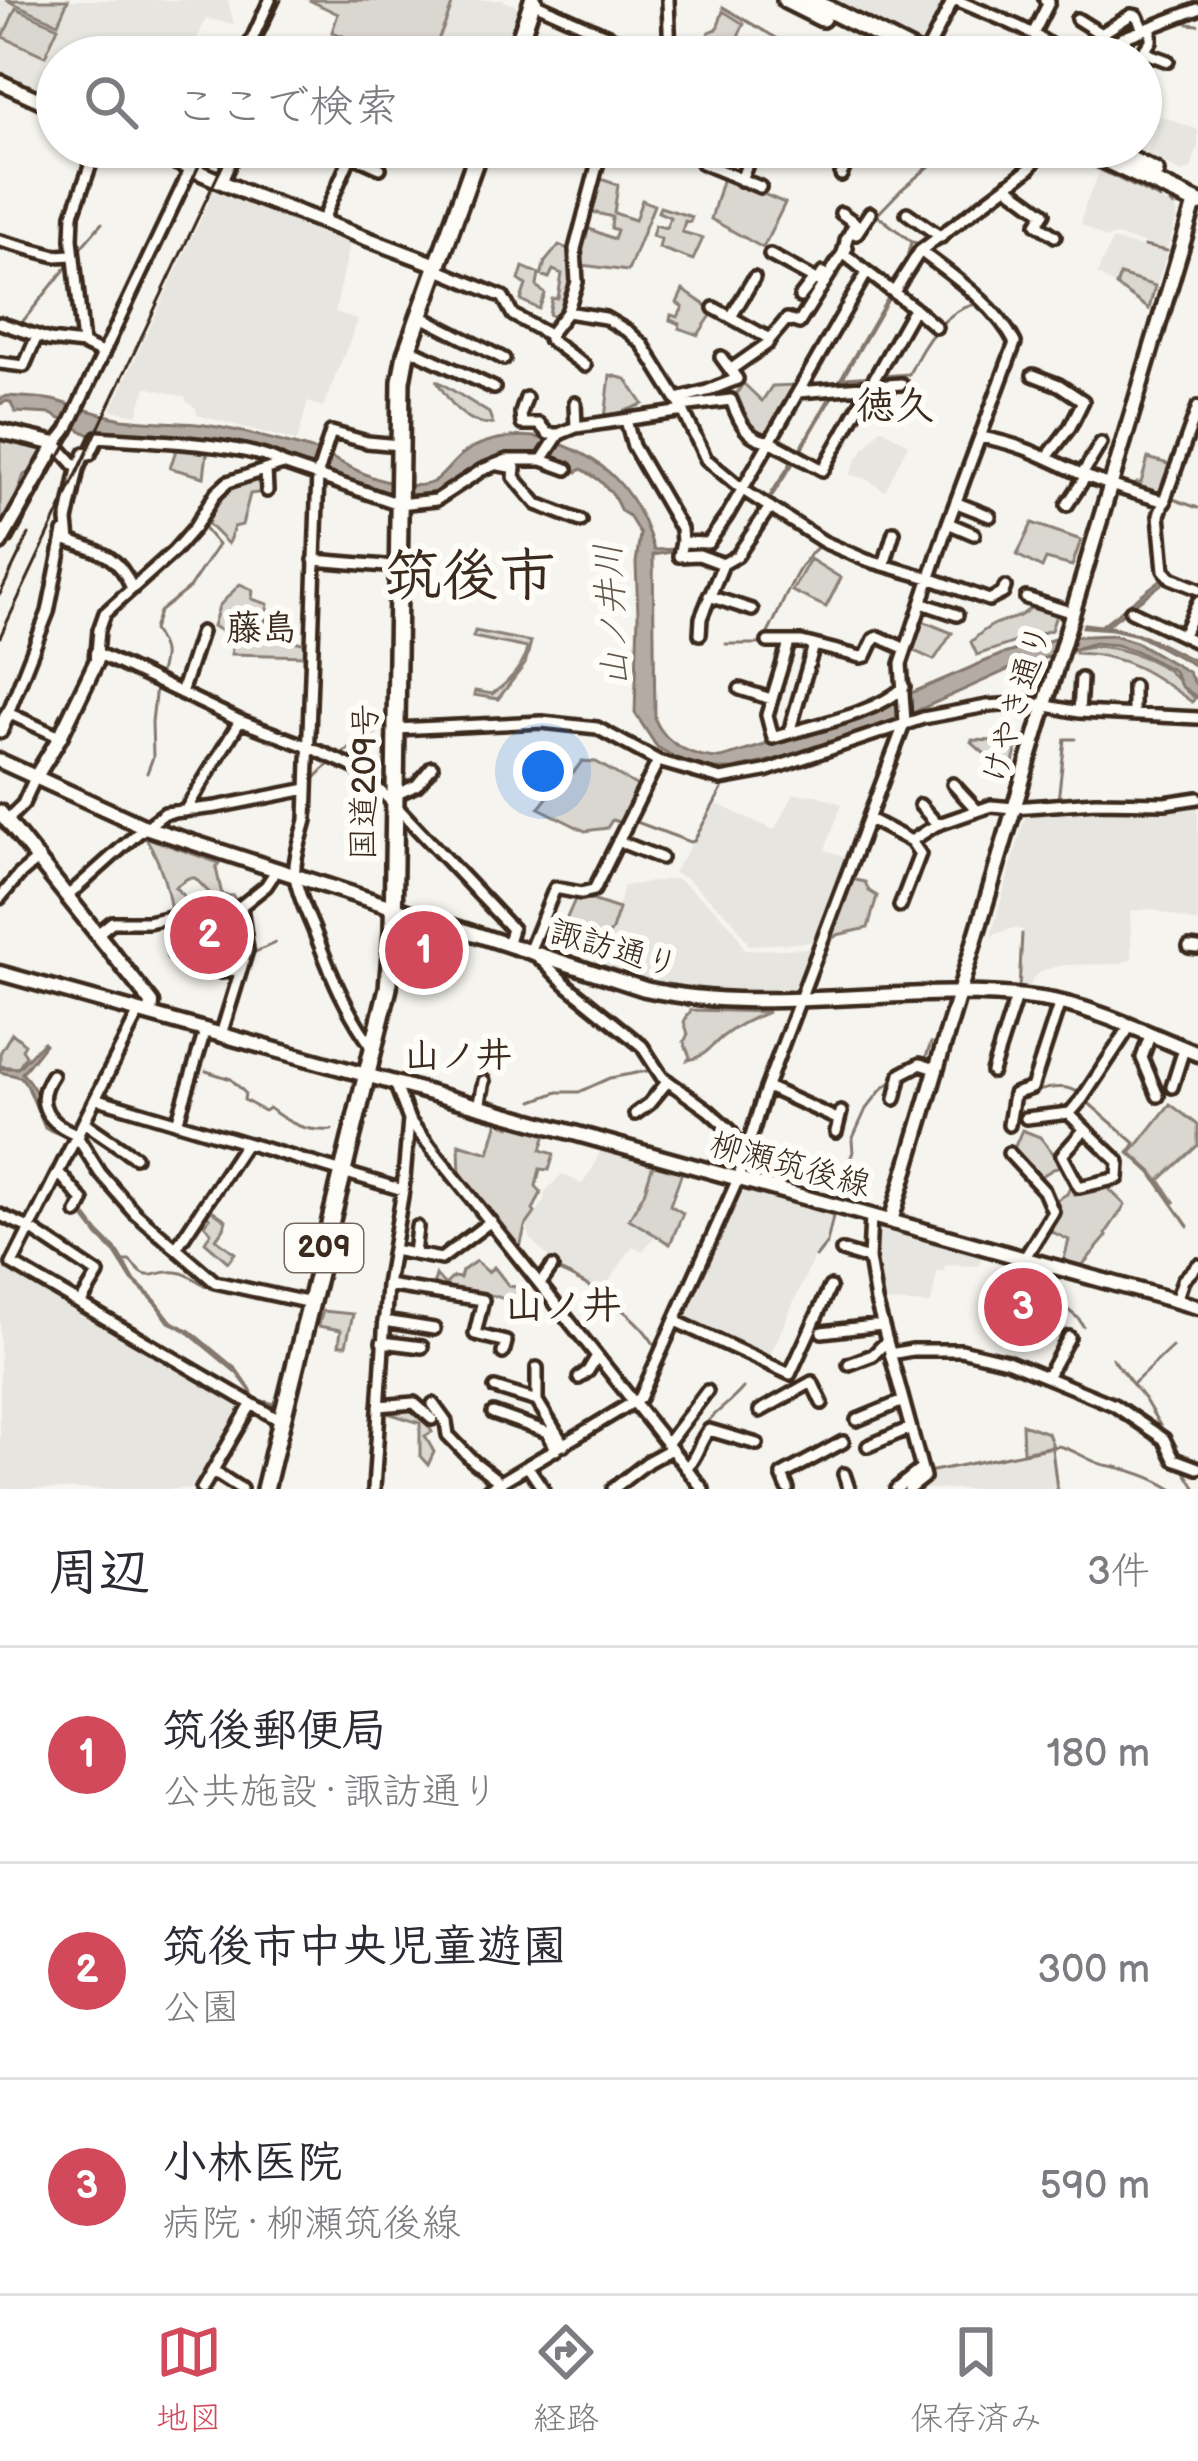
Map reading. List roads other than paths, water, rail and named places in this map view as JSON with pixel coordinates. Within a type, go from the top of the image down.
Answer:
[{"type":"highway","points":[[786,0],[858,36]]},
{"type":"highway","points":[[809,0],[882,36]]},
{"type":"highway","points":[[521,36],[533,1]]},
{"type":"highway","name":"国道209号","points":[[265,1489],[388,988],[401,381],[408,348],[472,168]]},
{"type":"highway","points":[[1125,168],[1197,200]]},
{"type":"highway","points":[[1141,168],[1197,200]]},
{"type":"street","points":[[254,36],[270,0]]},
{"type":"street","points":[[668,0],[669,36]]},
{"type":"street","points":[[935,36],[955,0],[1036,36]]},
{"type":"street","points":[[991,16],[997,0]]},
{"type":"street","points":[[1033,34],[1049,2],[1045,0]]},
{"type":"street","points":[[533,1],[600,36]]},
{"type":"street","points":[[1125,36],[1193,10]]},
{"type":"street","points":[[1076,19],[1101,34],[1137,16],[1149,36]]},
{"type":"street","points":[[1162,59],[1168,61]]},
{"type":"street","points":[[0,82],[36,98]]},
{"type":"street","points":[[83,344],[72,255],[74,214],[90,168]]},
{"type":"street","points":[[221,182],[228,168]]},
{"type":"street","points":[[322,222],[345,168]]},
{"type":"street","points":[[549,335],[567,312],[577,282],[575,249],[596,168]]},
{"type":"street","points":[[711,168],[760,187]]},
{"type":"street","points":[[742,180],[746,168]]},
{"type":"street","points":[[841,175],[844,168]]},
{"type":"street","points":[[894,292],[920,250],[1030,168]]},
{"type":"street","points":[[0,542],[68,430],[191,169],[503,297],[513,315],[549,335],[585,366]]},
{"type":"street","points":[[1007,186],[1044,213],[1036,224],[1055,236]]},
{"type":"street","name":"けやき通り","points":[[891,1221],[1197,200]]},
{"type":"street","points":[[770,255],[818,281],[855,223],[841,213]]},
{"type":"street","points":[[730,370],[767,344],[787,319],[799,323],[870,213]]},
{"type":"street","points":[[908,213],[941,237]]},
{"type":"street","points":[[843,253],[847,238]]},
{"type":"street","points":[[1,245],[72,255]]},
{"type":"street","points":[[489,1489],[640,1398],[738,1179],[767,1087],[905,722],[901,664],[1015,343],[976,293],[920,250]]},
{"type":"street","points":[[843,253],[936,326]]},
{"type":"street","points":[[682,542],[708,543],[867,272]]},
{"type":"street","points":[[731,317],[754,278]]},
{"type":"street","points":[[800,297],[814,279]]},
{"type":"street","points":[[714,308],[770,339]]},
{"type":"street","points":[[731,400],[744,430],[823,470],[914,308]]},
{"type":"street","points":[[567,312],[605,318],[629,332],[652,357],[706,459],[743,490],[824,542],[992,604],[1004,587]]},
{"type":"street","points":[[420,316],[504,359]]},
{"type":"street","points":[[0,323],[104,354]]},
{"type":"street","points":[[2,368],[24,366],[37,336]]},
{"type":"street","points":[[408,348],[494,388]]},
{"type":"street","points":[[681,406],[737,379],[721,357]]},
{"type":"street","points":[[1033,375],[1083,401],[1048,456]]},
{"type":"street","points":[[731,400],[742,380]]},
{"type":"street","points":[[798,392],[901,384]]},
{"type":"street","points":[[526,398],[520,413],[522,424],[538,424],[548,434],[559,436]]},
{"type":"street","points":[[542,460],[559,436],[576,427],[731,400]]},
{"type":"street","points":[[574,403],[576,427]]},
{"type":"street","points":[[1198,406],[1159,515],[1163,570],[1198,589]]},
{"type":"street","points":[[626,420],[633,446],[681,529],[680,556],[698,555],[723,564]]},
{"type":"street","points":[[374,1050],[331,975],[295,877],[308,789],[318,474],[331,432],[399,445]]},
{"type":"street","points":[[4,434],[56,444],[78,470]]},
{"type":"street","points":[[0,730],[48,612],[78,470],[98,437],[254,453],[399,504],[436,500],[507,460],[542,460],[567,469]]},
{"type":"street","points":[[982,437],[1011,442],[1084,475],[1165,502]]},
{"type":"street","points":[[1066,505],[1101,443]]},
{"type":"street","points":[[281,1421],[12,1264],[152,1003],[4,816],[22,804],[60,737],[97,660],[105,613],[174,550],[228,482],[283,464]]},
{"type":"street","points":[[494,464],[515,468],[514,477],[537,504],[581,521]]},
{"type":"street","points":[[266,470],[267,491]]},
{"type":"street","points":[[957,503],[990,516]]},
{"type":"street","points":[[700,634],[701,618],[723,564],[737,556],[770,506]]},
{"type":"street","points":[[67,520],[69,541],[104,553],[124,569],[131,586]]},
{"type":"street","points":[[948,523],[974,534]]},
{"type":"street","points":[[884,566],[894,532]]},
{"type":"street","points":[[314,560],[398,567]]},
{"type":"street","points":[[709,596],[752,610]]},
{"type":"street","points":[[1026,598],[1073,613]]},
{"type":"street","points":[[1183,635],[1198,602]]},
{"type":"street","points":[[922,603],[957,615]]},
{"type":"street","points":[[1131,611],[1198,643]]},
{"type":"street","points":[[181,693],[201,632]]},
{"type":"street","points":[[768,642],[814,645],[861,657],[878,637],[906,649]]},
{"type":"street","points":[[789,643],[766,715],[773,738],[856,712],[904,690]]},
{"type":"street","points":[[789,733],[814,645]]},
{"type":"street","points":[[97,653],[240,721],[356,768],[395,800],[512,929],[507,945]]},
{"type":"street","points":[[1079,712],[1081,679]]},
{"type":"street","points":[[1133,686],[1133,714]]},
{"type":"street","points":[[740,689],[771,699]]},
{"type":"street","points":[[396,729],[542,722],[597,728],[658,761],[721,778],[765,771],[905,722],[987,706],[1012,703],[1198,718]]},
{"type":"street","points":[[8,713],[60,737]]},
{"type":"street","points":[[185,811],[240,721]]},
{"type":"street","name":"諏訪通り","points":[[0,761],[146,827],[645,989],[683,998],[1016,997],[1079,1006],[1191,1051]]},
{"type":"street","points":[[658,761],[591,892],[555,888],[534,933],[532,953],[642,1046],[668,1081],[730,1130],[744,1155]]},
{"type":"street","points":[[395,800],[432,767]]},
{"type":"street","points":[[953,784],[976,809]]},
{"type":"street","points":[[71,893],[165,813],[308,789]]},
{"type":"street","points":[[911,841],[937,824],[991,806],[1165,803],[1198,798]]},
{"type":"street","points":[[920,805],[937,824]]},
{"type":"street","points":[[869,819],[911,841],[919,856],[901,906]]},
{"type":"street","points":[[618,841],[662,858]]},
{"type":"street","points":[[0,898],[39,858]]},
{"type":"street","points":[[221,1035],[247,950],[241,906],[276,871]]},
{"type":"street","points":[[101,931],[112,922],[170,917],[174,954],[220,972],[241,968]]},
{"type":"street","name":"柳瀬筑後線","points":[[0,974],[1198,1307]]},
{"type":"street","points":[[992,1072],[1016,997]]},
{"type":"street","points":[[1010,1125],[1014,1094],[1032,1088],[1060,1003]]},
{"type":"street","points":[[1026,1118],[1068,1113],[1130,1028]]},
{"type":"street","points":[[177,1123],[205,1030]]},
{"type":"street","points":[[1148,1041],[1142,1058],[1158,1096]]},
{"type":"street","points":[[1172,1087],[1191,1051]]},
{"type":"street","points":[[896,1099],[901,1074],[920,1064],[936,1069]]},
{"type":"street","points":[[52,1075],[42,1092],[52,1119],[78,1136],[100,1173],[170,1244],[215,1282],[310,1303]]},
{"type":"street","points":[[479,1107],[484,1081]]},
{"type":"street","points":[[635,1114],[668,1081]]},
{"type":"street","points":[[395,1083],[409,1120],[703,1489]]},
{"type":"street","points":[[767,1087],[839,1116],[836,1132]]},
{"type":"street","points":[[98,1099],[403,1190]]},
{"type":"street","points":[[1068,1113],[1085,1129],[1119,1162],[1118,1178],[1079,1187],[1062,1155],[1085,1129]]},
{"type":"street","points":[[374,1489],[387,1285],[409,1120]]},
{"type":"street","points":[[85,1124],[135,1157]]},
{"type":"street","points":[[177,1247],[245,1144]]},
{"type":"street","points":[[1009,1153],[1044,1191],[1053,1212],[1024,1259]]},
{"type":"street","points":[[59,1172],[83,1201],[79,1210]]},
{"type":"street","points":[[0,1215],[29,1228],[98,1274],[80,1304]]},
{"type":"street","points":[[871,1216],[869,1259],[882,1325],[923,1478],[909,1489]]},
{"type":"street","points":[[393,1250],[441,1259],[490,1221]]},
{"type":"street","points":[[413,1254],[417,1227]]},
{"type":"street","points":[[842,1251],[869,1259]]},
{"type":"street","points":[[1176,1301],[1183,1280],[1198,1265]]},
{"type":"street","points":[[540,1284],[552,1267]]},
{"type":"street","points":[[387,1285],[483,1300],[475,1334],[506,1342],[503,1352]]},
{"type":"street","points":[[790,1374],[830,1287]]},
{"type":"street","points":[[675,1321],[790,1374],[797,1390]]},
{"type":"street","points":[[384,1322],[434,1329]]},
{"type":"street","points":[[822,1332],[882,1325]]},
{"type":"street","points":[[1047,1377],[1069,1337]]},
{"type":"street","points":[[382,1342],[422,1347]]},
{"type":"street","points":[[849,1364],[888,1348],[961,1350],[1006,1361],[1114,1405],[1164,1439],[1174,1459],[1198,1468]]},
{"type":"street","points":[[579,1378],[597,1356]]},
{"type":"street","points":[[537,1368],[537,1401],[560,1447]]},
{"type":"street","points":[[760,1411],[812,1382],[822,1403]]},
{"type":"street","points":[[495,1388],[537,1401]]},
{"type":"street","points":[[613,1489],[669,1446],[707,1391]]},
{"type":"street","points":[[857,1420],[903,1401]]},
{"type":"street","points":[[379,1406],[414,1403],[432,1419]]},
{"type":"street","points":[[433,1404],[446,1422],[448,1435],[500,1483]]},
{"type":"street","points":[[202,1489],[251,1406]]},
{"type":"street","points":[[493,1413],[547,1432],[560,1447]]},
{"type":"street","points":[[868,1446],[910,1428]]},
{"type":"street","points":[[686,1468],[703,1450],[701,1438],[709,1430],[757,1444]]},
{"type":"street","points":[[788,1489],[782,1475],[843,1442]]},
{"type":"street","points":[[528,1467],[543,1489]]},
{"type":"street","points":[[896,1489],[921,1469]]},
{"type":"street","points":[[213,1471],[241,1489]]},
{"type":"street","points":[[844,1474],[849,1489]]},
{"type":"waterway","points":[[723,7],[773,36]]},
{"type":"waterway","points":[[1188,24],[1198,25]]},
{"type":"waterway","points":[[922,244],[912,242],[877,215],[927,168]]},
{"type":"waterway","points":[[999,184],[1018,168]]},
{"type":"waterway","points":[[1096,168],[1160,199]]},
{"type":"waterway","points":[[978,202],[990,192]]},
{"type":"waterway","points":[[1170,204],[1175,206]]},
{"type":"waterway","points":[[77,252],[102,223]]},
{"type":"waterway","points":[[1144,246],[1167,251]]},
{"type":"waterway","points":[[907,284],[921,261],[927,261]]},
{"type":"waterway","points":[[19,326],[70,263]]},
{"type":"waterway","points":[[882,376],[909,374],[945,321],[978,304]]},
{"type":"waterway","points":[[845,378],[873,376]]},
{"type":"waterway","points":[[1173,499],[1198,508]]},
{"type":"waterway","points":[[159,677],[163,653],[153,630],[159,612],[189,588],[218,545],[201,525]]},
{"type":"waterway","points":[[726,644],[762,644],[794,578],[820,545]]},
{"type":"waterway","points":[[147,773],[153,757],[156,686]]},
{"type":"waterway","points":[[339,755],[386,726]]},
{"type":"waterway","points":[[1058,801],[1065,739],[1075,739]]},
{"type":"waterway","points":[[312,781],[331,762]]},
{"type":"waterway","points":[[634,821],[694,841],[722,789]]},
{"type":"waterway","points":[[952,815],[967,809]]},
{"type":"waterway","points":[[912,834],[928,824]]},
{"type":"waterway","points":[[1012,989],[1019,989],[1022,934]]},
{"type":"waterway","points":[[251,954],[275,943]]},
{"type":"waterway","points":[[983,988],[1005,988]]},
{"type":"waterway","points":[[924,1063],[931,1043]]},
{"type":"waterway","points":[[533,1101],[652,1070]]},
{"type":"waterway","points":[[206,1071],[231,1079],[245,1093],[244,1100],[264,1111],[269,1108],[306,1128],[332,1130]]},
{"type":"waterway","points":[[840,1198],[852,1140],[866,1109],[895,1079]]},
{"type":"waterway","points":[[1025,1095],[1060,1087],[1079,1093]]},
{"type":"waterway","points":[[1085,1100],[1135,1143],[1129,1153],[1151,1173],[1188,1226]]},
{"type":"waterway","points":[[816,1257],[827,1243],[833,1216]]},
{"type":"waterway","points":[[122,1261],[130,1261],[148,1275],[177,1272],[206,1286],[209,1283]]},
{"type":"waterway","points":[[555,1269],[612,1302],[656,1348]]},
{"type":"waterway","points":[[1051,1296],[1083,1326]]},
{"type":"waterway","points":[[1134,1383],[1172,1347]]},
{"type":"waterway","points":[[1112,1358],[1165,1434]]},
{"type":"waterway","points":[[693,1450],[708,1421],[743,1388]]},
{"type":"waterway","points":[[928,1472],[1058,1446],[1172,1489]]},
{"type":"waterway","points":[[1052,1449],[1057,1489]]},
{"type":"waterway","points":[[1181,1465],[1196,1489]]},
{"type":"railway","points":[[264,36],[281,0]]},
{"type":"railway","points":[[12,544],[69,440],[198,168]]},
{"type":"railway","points":[[0,637],[221,168]]},
{"type":"railway","points":[[0,594],[29,534]]},
{"type":"place","name":"筑後市中央児童遊園","points":[[209,935]]},
{"type":"place","name":"筑後郵便局","points":[[424,950]]},
{"type":"place","name":"小林医院","points":[[1023,1307]]},
{"type":"district","name":"徳久","points":[[895,406]]},
{"type":"district","name":"筑後市","points":[[470,577]]},
{"type":"district","name":"藤島","points":[[262,629]]},
{"type":"district","name":"山ノ井","points":[[458,1056]]},
{"type":"district","name":"山ノ井","points":[[563,1306]]},
{"type":"water label","name":"山ノ井川","points":[[613,615]]}]
